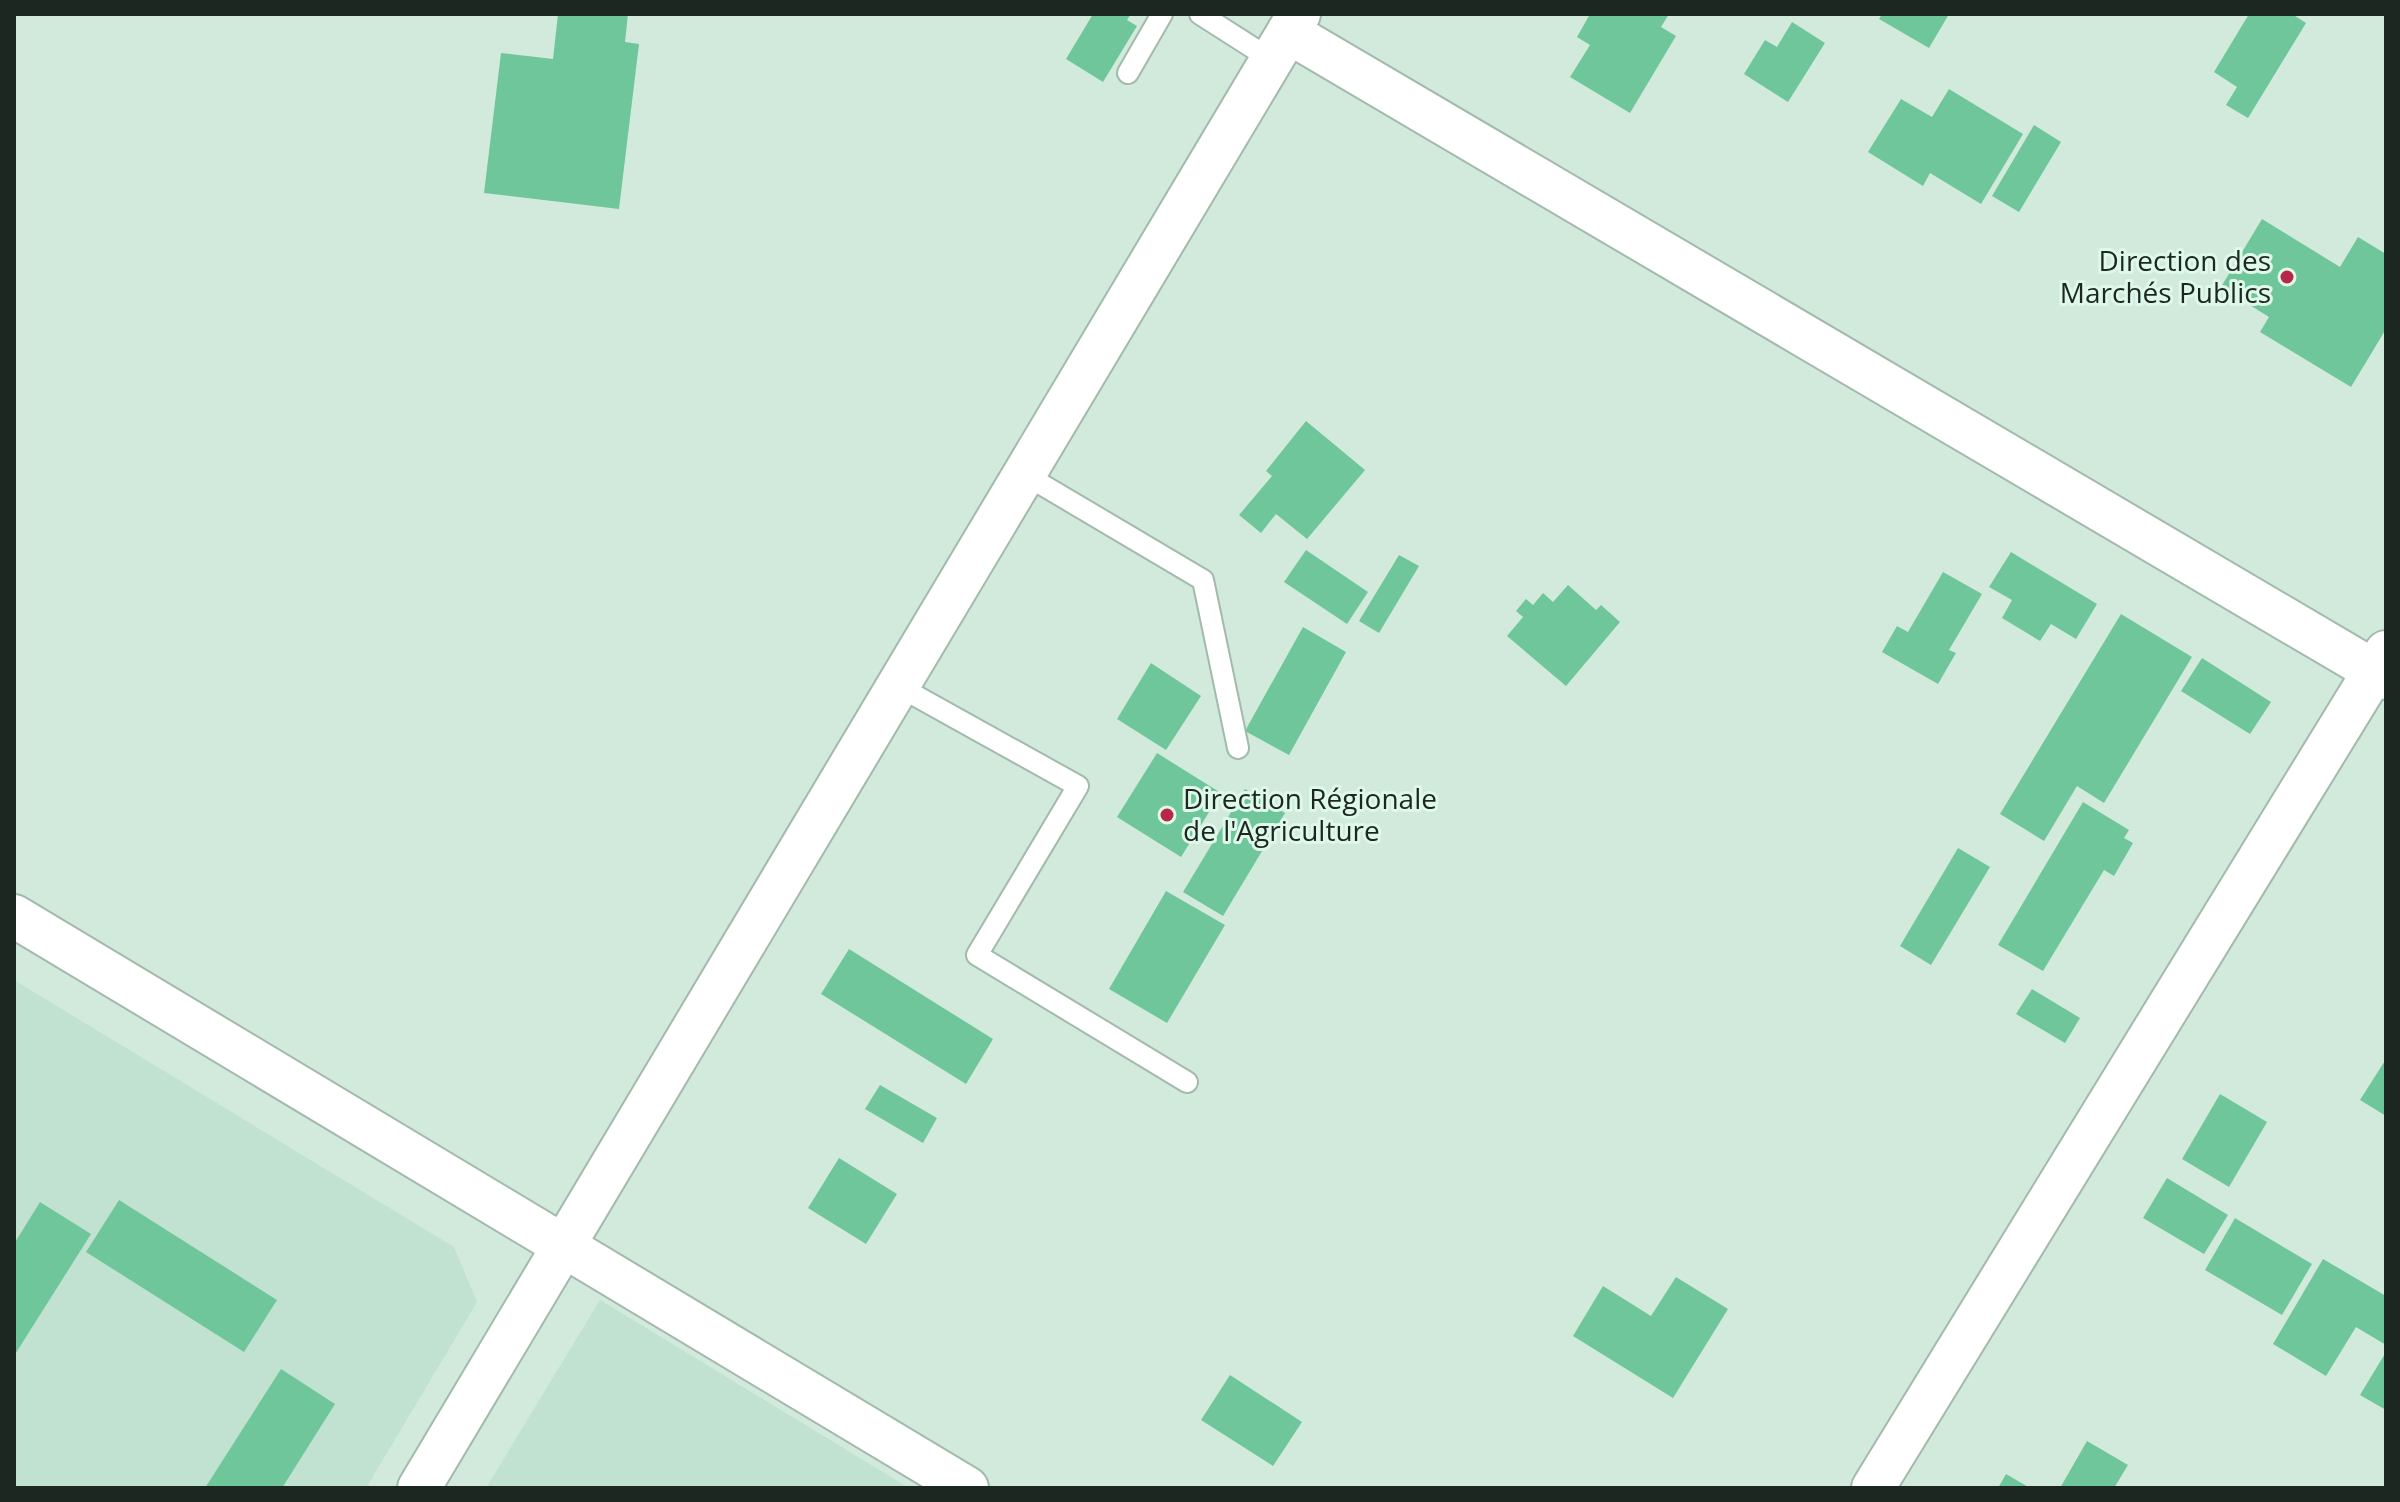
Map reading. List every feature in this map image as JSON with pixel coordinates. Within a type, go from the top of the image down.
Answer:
[{"type":"street","points":[[419,1488],[1286,35],[2382,667],[1873,1488]]},
{"type":"street","points":[[14,916],[967,1488]]},
{"type":"lane","points":[[1128,73],[1162,14]]},
{"type":"lane","points":[[1200,14],[1286,35]]},
{"type":"lane","points":[[1024,474],[1203,580],[1238,748]]},
{"type":"lane","points":[[898,686],[1078,786],[977,955],[1187,1082]]},
{"type":"shaded area","points":[[14,980],[454,1247],[477,1302],[366,1488],[14,1488]]},
{"type":"shaded area","points":[[600,1300],[909,1488],[486,1488]]},
{"type":"building","points":[[558,14],[628,14],[625,42],[639,44],[619,209],[484,193],[501,53],[553,59]]},
{"type":"building","points":[[1093,14],[1131,14],[1127,20],[1137,26],[1103,82],[1066,59]]},
{"type":"building","points":[[1590,14],[1669,14],[1661,27],[1676,36],[1630,113],[1570,77],[1590,45],[1577,37]]},
{"type":"building","points":[[1882,14],[1949,14],[1929,48],[1879,19]]},
{"type":"building","points":[[2249,14],[2292,14],[2306,23],[2248,118],[2226,105],[2237,87],[2214,72]]},
{"type":"building","points":[[1792,22],[1825,43],[1788,102],[1744,74],[1765,40],[1777,47]]},
{"type":"building","points":[[1949,89],[2023,134],[1981,204],[1930,173],[1923,186],[1868,152],[1901,99],[1932,117]]},
{"type":"building","points":[[2034,125],[2061,142],[2019,212],[1992,196]]},
{"type":"building","points":[[2262,219],[2340,267],[2358,237],[2386,254],[2386,329],[2351,387],[2260,332],[2269,317],[2221,287]]},
{"type":"building","points":[[1306,421],[1365,470],[1307,539],[1276,514],[1261,533],[1239,515],[1272,476],[1266,471]]},
{"type":"building","points":[[1306,550],[1368,592],[1347,624],[1284,582]]},
{"type":"building","points":[[2011,552],[2097,604],[2076,639],[2051,624],[2040,641],[2002,618],[2012,600],[1989,587]]},
{"type":"building","points":[[1399,555],[1419,566],[1379,633],[1359,621]]},
{"type":"building","points":[[1943,572],[1982,594],[1949,650],[1956,653],[1938,684],[1882,652],[1897,626],[1908,632]]},
{"type":"building","points":[[1568,585],[1596,610],[1601,605],[1620,622],[1566,686],[1507,636],[1523,617],[1516,611],[1526,599],[1533,605],[1543,593],[1553,602]]},
{"type":"building","points":[[2121,614],[2192,657],[2104,803],[2077,786],[2044,841],[2000,814]]},
{"type":"building","points":[[1303,627],[1346,652],[1289,755],[1245,731]]},
{"type":"building","points":[[2202,658],[2271,702],[2250,734],[2181,691]]},
{"type":"building","points":[[1151,663],[1201,696],[1166,750],[1117,719]]},
{"type":"building","points":[[1157,753],[1221,793],[1181,857],[1117,817]]},
{"type":"building","points":[[1245,789],[1285,813],[1223,916],[1183,892]]},
{"type":"building","points":[[2083,802],[2129,830],[2124,838],[2133,843],[2114,876],[2104,870],[2043,971],[1998,945]]},
{"type":"building","points":[[1958,848],[1990,867],[1931,965],[1900,946]]},
{"type":"building","points":[[1166,891],[1225,925],[1167,1023],[1109,989]]},
{"type":"building","points":[[849,949],[993,1039],[966,1084],[821,994]]},
{"type":"building","points":[[2032,989],[2080,1018],[2065,1043],[2016,1014]]},
{"type":"building","points":[[2386,1059],[2386,1116],[2360,1100]]},
{"type":"building","points":[[880,1085],[937,1118],[923,1143],[865,1109]]},
{"type":"building","points":[[2220,1094],[2267,1122],[2229,1187],[2182,1159]]},
{"type":"building","points":[[839,1158],[897,1194],[866,1244],[808,1208]]},
{"type":"building","points":[[2167,1178],[2228,1215],[2204,1254],[2143,1218]]},
{"type":"building","points":[[119,1200],[277,1300],[244,1352],[86,1252]]},
{"type":"building","points":[[40,1202],[91,1234],[14,1356],[14,1244]]},
{"type":"building","points":[[2235,1218],[2312,1264],[2282,1315],[2205,1270]]},
{"type":"building","points":[[2323,1259],[2386,1296],[2386,1345],[2356,1327],[2326,1376],[2273,1344]]},
{"type":"building","points":[[1676,1277],[1728,1309],[1673,1398],[1573,1336],[1603,1286],[1651,1316]]},
{"type":"building","points":[[2386,1352],[2386,1410],[2360,1395]]},
{"type":"building","points":[[281,1369],[335,1404],[282,1488],[205,1488]]},
{"type":"building","points":[[1230,1375],[1302,1422],[1273,1466],[1201,1420]]},
{"type":"building","points":[[2087,1441],[2128,1465],[2114,1488],[2060,1488]]},
{"type":"building","points":[[2006,1474],[2030,1488],[1998,1488]]},
{"type":"place","name":"Direction des Marchés Publics","points":[[2287,277]]},
{"type":"place","name":"Direction Régionale de l'Agriculture","points":[[1167,815]]}]
